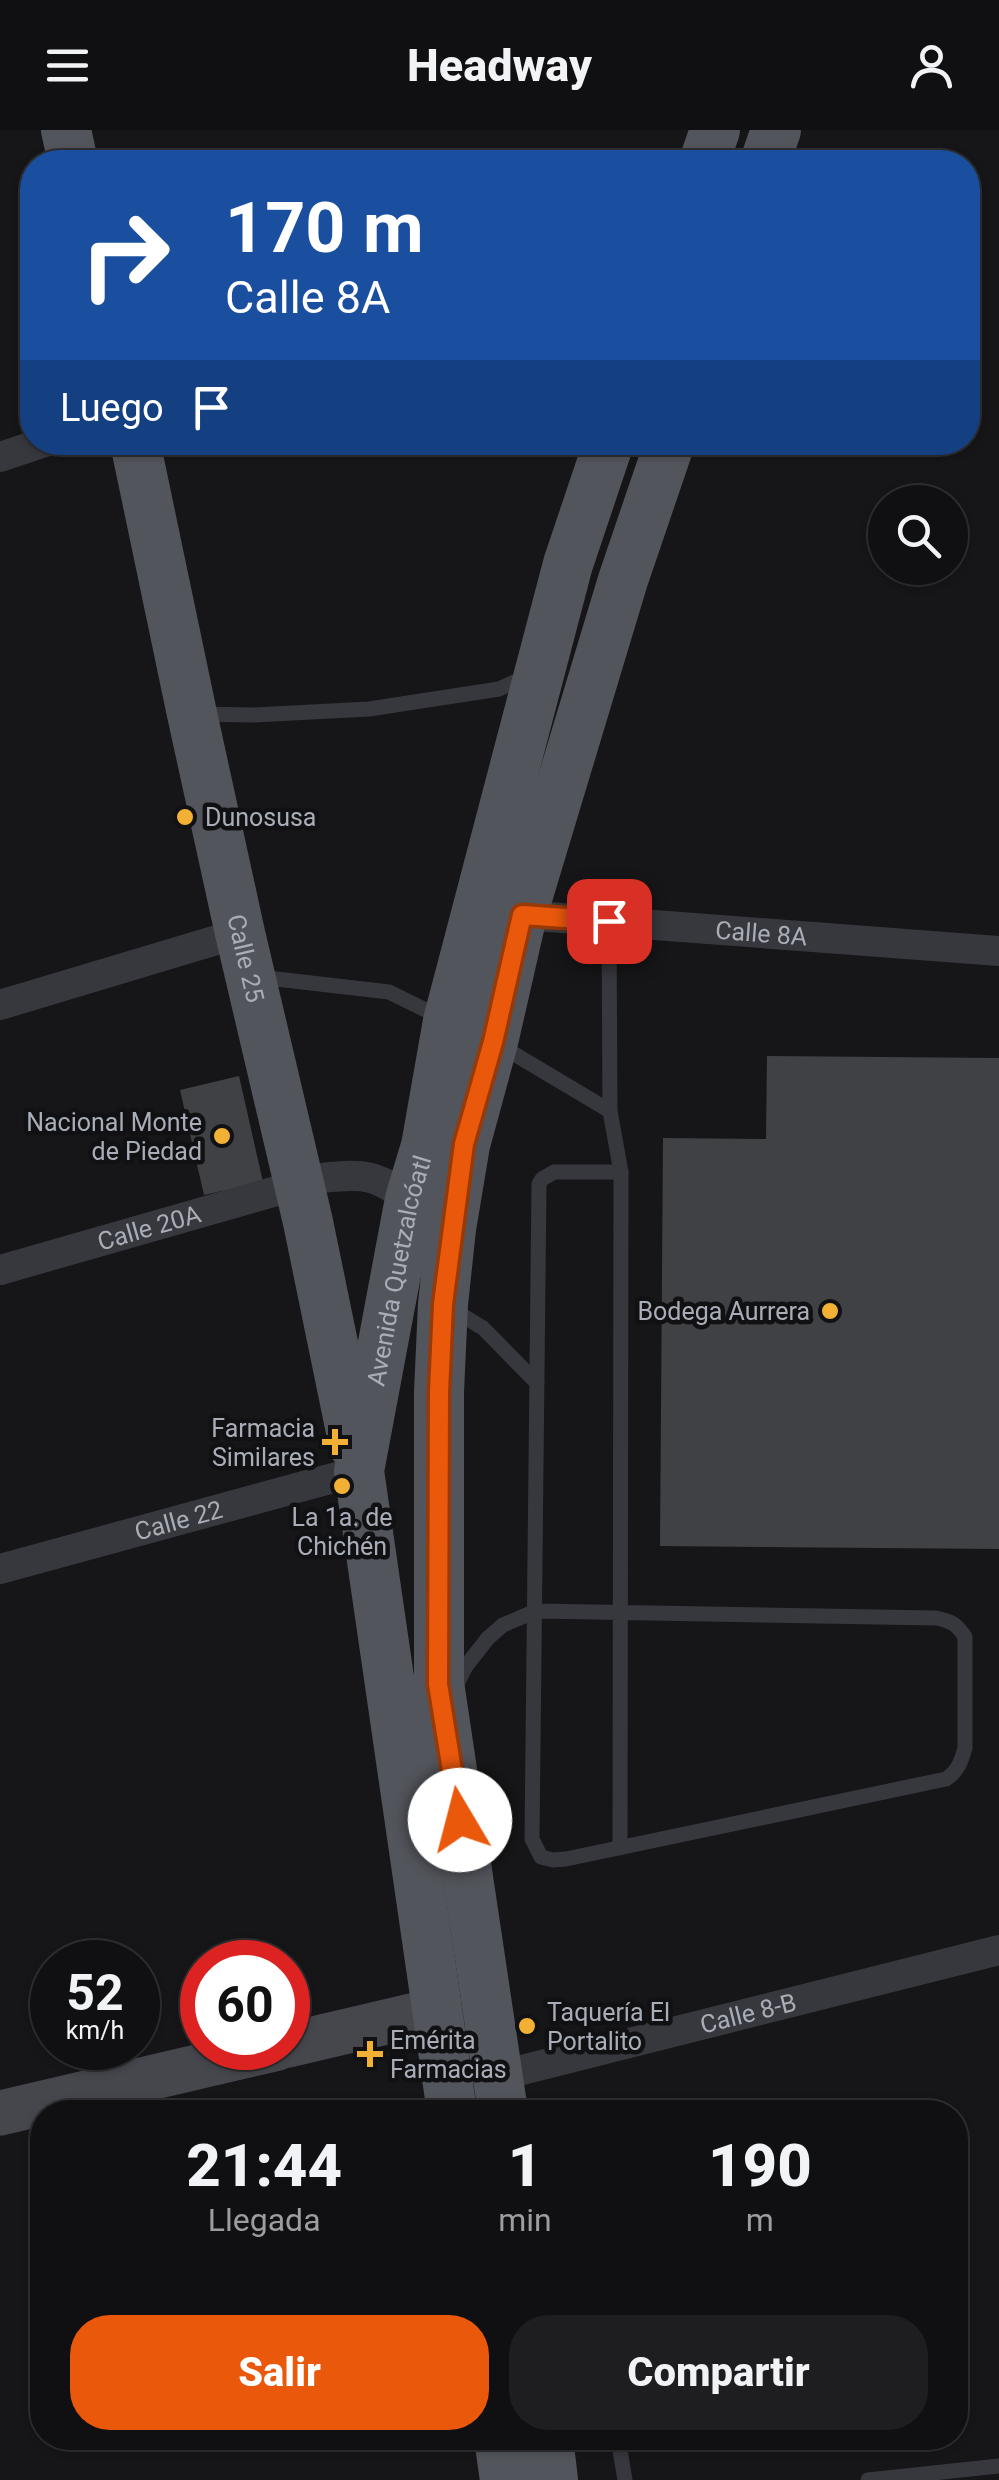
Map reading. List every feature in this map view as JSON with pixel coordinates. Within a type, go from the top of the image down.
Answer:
[{"type":"main road","name":"Calle 25","points":[[139,455],[359,1470]]},
{"type":"main road","name":"Avenida Quetzalcóatl","points":[[500,2094],[441,1697],[439,1392],[443,1304],[464,1144],[470,1032],[541,670],[568,564],[605,455]]},
{"type":"main road","name":"Avenida Quetzalcóatl","points":[[450,2100],[359,1470],[410,1200],[426,1146],[470,1032],[522,915],[623,580],[666,455]]},
{"type":"main road","points":[[359,1470],[386,1494],[396,1518],[415,1615],[441,1697]]},
{"type":"main road","points":[[501,2450],[505,2480]]},
{"type":"main road","points":[[549,2450],[553,2480]]},
{"type":"street","points":[[541,670],[571,651],[623,580]]},
{"type":"street","name":"Calle 8A","points":[[522,915],[999,951]]},
{"type":"street","points":[[0,1004],[245,954]]},
{"type":"street","name":"Calle 20A","points":[[0,1270],[322,1178],[370,1176],[410,1200]]},
{"type":"street","name":"Calle 22","points":[[0,1569],[359,1470]]},
{"type":"street","name":"Calle 8-B","points":[[500,2094],[999,1950]]},
{"type":"street","points":[[310,2040],[437,2010]]},
{"type":"street","points":[[52,2100],[182,2070]]},
{"type":"street","points":[[0,2112],[30,2105]]},
{"type":"lane","points":[[192,714],[369,708],[499,689],[541,670]]},
{"type":"lane","points":[[609,921],[610,1111],[621,1172],[620,1848]]},
{"type":"lane","points":[[245,954],[389,992],[470,1032],[610,1111]]},
{"type":"lane","points":[[441,1697],[488,1638],[503,1625],[536,1611],[949,1620],[965,1637],[962,1761],[946,1779],[620,1848],[553,1860],[540,1857],[536,1851],[532,1839],[536,1611],[539,1184],[554,1172],[621,1172]]},
{"type":"lane","points":[[443,1304],[483,1328],[536,1383]]},
{"type":"lane","points":[[620,2450],[625,2480]]},
{"type":"lane","points":[[868,2480],[999,2466]]},
{"type":"building","name":"Bodega Aurrera","points":[[767,1056],[999,1058],[999,1549],[660,1546],[663,1138],[766,1139]]},
{"type":"building","name":"Nacional Monte de Piedad","points":[[239,1076],[263,1182],[204,1195],[180,1090]]},
{"type":"place","name":"Dunosusa","points":[[185,817]]},
{"type":"place","name":"Nacional Monte de Piedad","points":[[222,1136]]},
{"type":"place","name":"Bodega Aurrera","points":[[830,1311]]},
{"type":"place","name":"Farmacia Similares","points":[[335,1442]]},
{"type":"place","name":"La 1a. de Chichén","points":[[342,1486]]},
{"type":"place","name":"Taquería El Portalito","points":[[527,2026]]},
{"type":"place","name":"Emérita Farmacias","points":[[370,2054]]},
{"type":"route","points":[[460,1820],[438,1684],[439,1392],[443,1304],[464,1144],[493,1042],[522,915],[609,921]]}]
